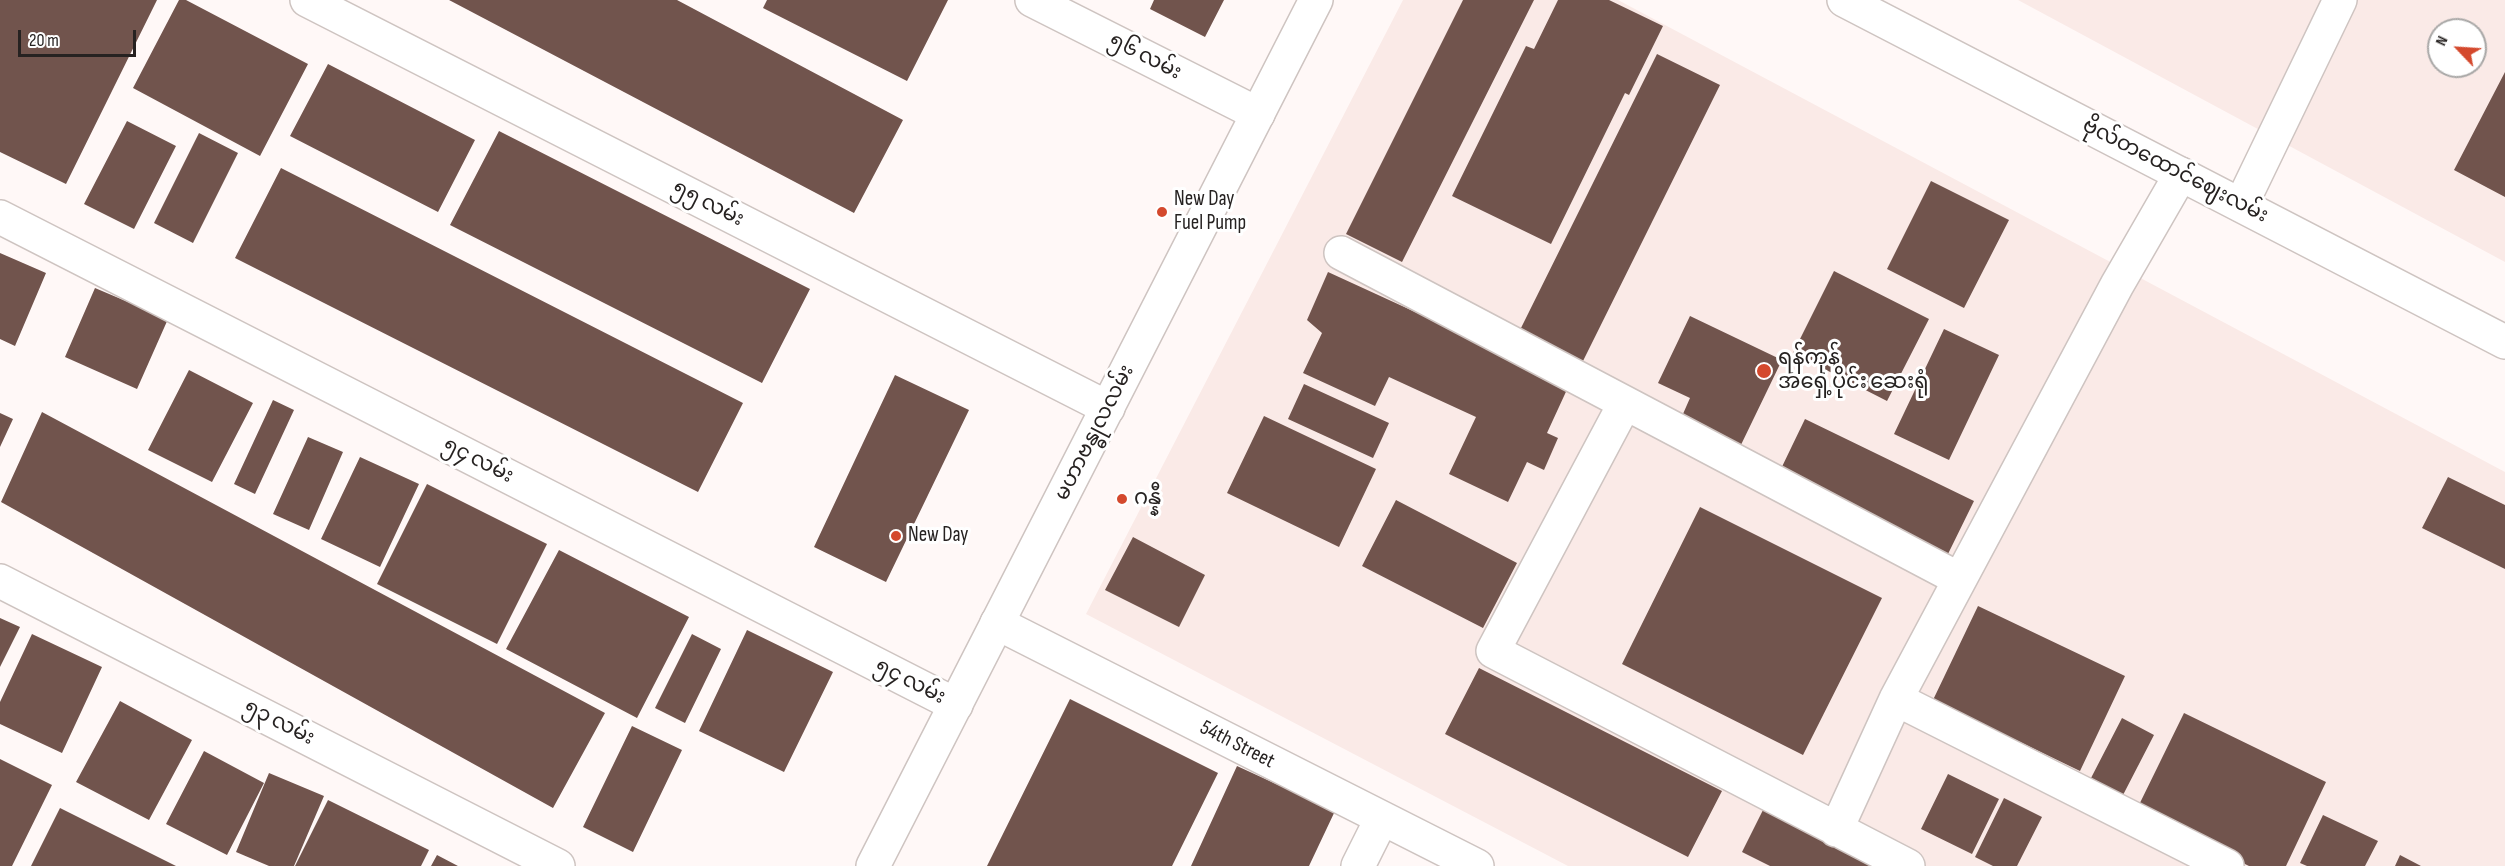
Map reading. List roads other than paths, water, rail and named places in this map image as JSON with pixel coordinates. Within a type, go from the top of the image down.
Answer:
[{"type":"street","name":"၅၅ လမ်း","points":[[308,0],[1108,408]]},
{"type":"street","name":"၅၆ လမ်း","points":[[1032,0],[1258,114]]},
{"type":"street","name":"မဟာဗန္ဓုလလမ်း","points":[[873,866],[1316,0]]},
{"type":"street","name":"ဗိုလ်တထောင်ဈေးလမ်း","points":[[1844,0],[2505,342]]},
{"type":"street","points":[[2241,205],[2340,0]]},
{"type":"street","points":[[1836,830],[1896,699],[1959,579],[2117,285],[2181,174]]},
{"type":"street","name":"၅၄ လမ်း","points":[[0,217],[956,705]]},
{"type":"street","points":[[1341,253],[1959,579]]},
{"type":"street","points":[[1625,403],[1493,651],[1908,866]]},
{"type":"street","name":"၅၃ လမ်း","points":[[0,581],[558,866]]},
{"type":"street","name":"54th Street","points":[[997,623],[1477,866]]},
{"type":"street","points":[[1896,699],[2227,866]]},
{"type":"street","points":[[1358,866],[1382,818]]},
{"type":"place","name":"New Day Fuel Pump","points":[[1162,212]]},
{"type":"place","name":"ရန်ကုန် အရှေ့ပိုင်း ဆေးရုံ","points":[[1764,371]]},
{"type":"place","name":"ဂန္နီ","points":[[1122,499]]},
{"type":"place","name":"New Day","points":[[896,536]]}]
